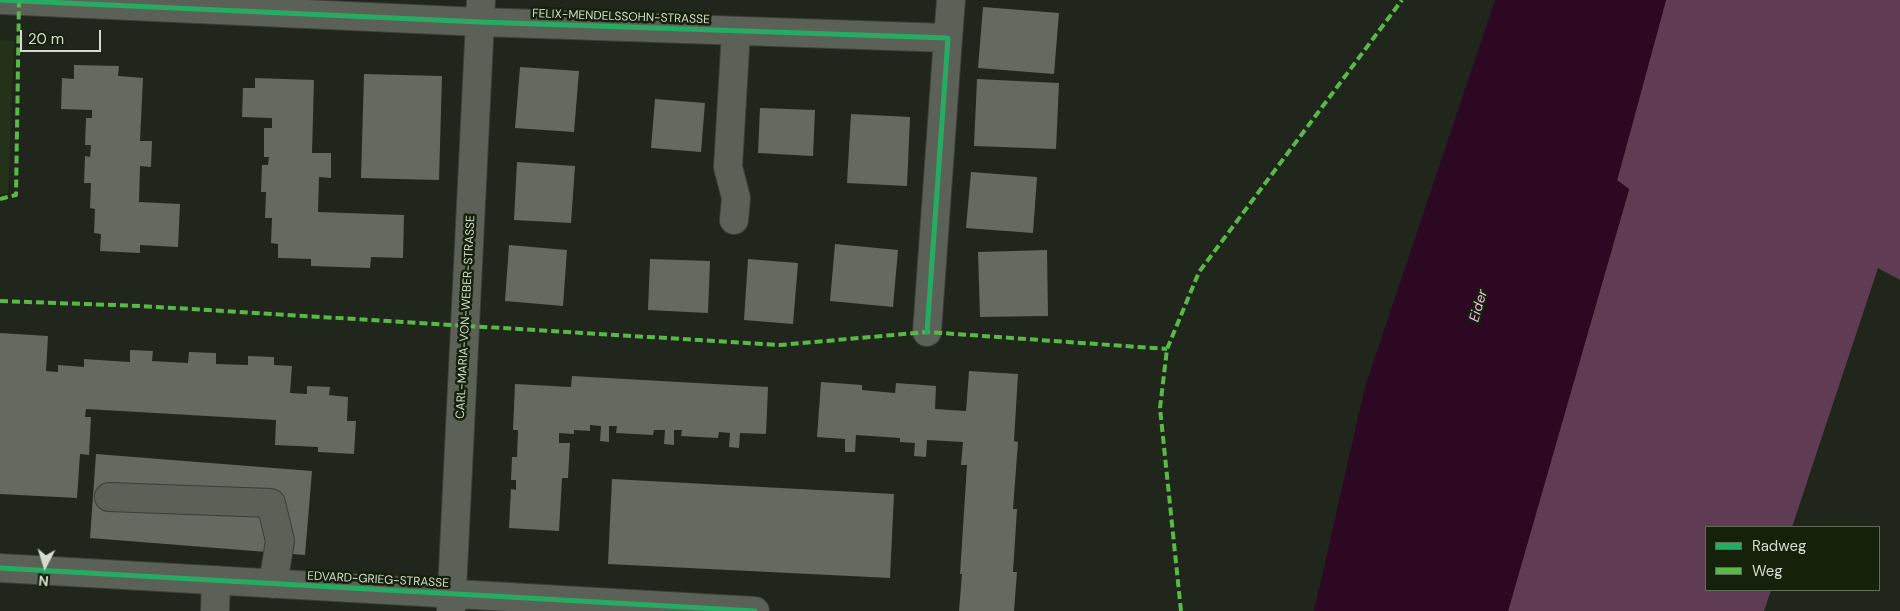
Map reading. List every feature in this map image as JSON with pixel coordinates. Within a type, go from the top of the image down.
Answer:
[{"type":"street","name":"FELIX-MENDELSSOHN-STRASSE","points":[[0,0],[480,11],[736,31],[948,38]]},
{"type":"street","points":[[927,332],[951,0]]},
{"type":"street","name":"CARL-MARIA-VON-WEBER-STRASSE","points":[[452,602],[480,11]]},
{"type":"street","points":[[734,220],[736,198],[728,167],[736,31]]},
{"type":"street","points":[[109,496],[271,503],[280,541],[273,584]]},
{"type":"street","name":"EDVARD-GRIEG-STRASSE","points":[[0,568],[273,584],[452,602],[755,611]]},
{"type":"street","points":[[215,611],[216,580]]},
{"type":"shaded area","points":[[1666,0],[1900,0],[1900,280],[1878,268],[1792,526],[1705,526],[1705,591],[1771,591],[1764,611],[1508,611],[1629,190],[1617,181]]},
{"type":"shaded area","points":[[0,40],[14,41],[8,193],[0,195]]},
{"type":"water","name":"Eider","points":[[1495,0],[1666,0],[1617,180],[1629,189],[1508,611],[1314,611],[1365,387]]},
{"type":"building","points":[[983,7],[1059,13],[1054,74],[978,68]]},
{"type":"building","points":[[74,65],[119,66],[118,76],[143,78],[140,141],[152,141],[151,167],[140,166],[139,202],[180,204],[178,247],[140,245],[140,253],[100,251],[101,234],[94,233],[95,209],[90,208],[91,183],[84,183],[85,156],[90,157],[91,145],[85,145],[86,118],[92,118],[92,110],[61,109],[62,78],[74,79]]},
{"type":"building","points":[[520,67],[579,71],[574,132],[515,128]]},
{"type":"building","points":[[364,74],[442,76],[439,180],[361,178]]},
{"type":"building","points":[[255,78],[314,80],[312,153],[331,153],[331,178],[319,177],[318,212],[404,215],[403,258],[371,257],[370,268],[311,266],[311,259],[278,258],[278,244],[271,243],[272,218],[265,218],[266,192],[261,192],[262,165],[268,165],[269,157],[264,157],[264,128],[272,128],[272,118],[242,117],[243,88],[255,88]]},
{"type":"building","points":[[977,79],[1059,83],[1056,149],[974,146]]},
{"type":"building","points":[[655,99],[705,103],[701,152],[651,148]]},
{"type":"building","points":[[760,108],[815,110],[813,156],[758,153]]},
{"type":"building","points":[[851,114],[910,117],[907,186],[847,183]]},
{"type":"building","points":[[517,162],[575,166],[571,223],[514,220]]},
{"type":"building","points":[[971,172],[1037,177],[1033,233],[966,228]]},
{"type":"building","points":[[835,244],[898,250],[893,307],[830,301]]},
{"type":"building","points":[[509,245],[567,250],[563,306],[505,301]]},
{"type":"building","points":[[1047,250],[1048,316],[980,317],[978,252]]},
{"type":"building","points":[[650,259],[710,261],[708,313],[648,310]]},
{"type":"building","points":[[748,259],[798,263],[793,324],[744,320]]},
{"type":"building","points":[[0,333],[48,336],[46,371],[58,372],[58,365],[84,367],[84,359],[130,362],[130,350],[153,351],[152,361],[188,363],[189,352],[216,353],[216,364],[248,365],[248,356],[274,357],[274,365],[292,366],[290,393],[307,394],[307,386],[330,387],[329,395],[348,397],[347,421],[356,421],[354,454],[318,452],[318,447],[275,445],[276,420],[86,409],[85,417],[91,417],[89,455],[80,454],[77,498],[0,494]]},
{"type":"building","points":[[969,371],[1018,374],[1014,441],[1018,442],[1013,509],[1017,509],[1013,572],[1017,572],[1014,611],[959,611],[967,465],[961,465],[963,442],[927,440],[926,457],[914,456],[915,443],[900,442],[900,438],[856,435],[855,452],[845,452],[845,439],[817,437],[821,382],[862,385],[862,390],[895,393],[896,383],[936,386],[935,409],[966,411]]},
{"type":"building","points":[[572,376],[768,387],[766,434],[740,433],[739,448],[729,447],[730,433],[719,432],[718,438],[681,436],[682,430],[674,430],[674,445],[664,444],[665,430],[654,430],[653,435],[616,433],[617,426],[609,426],[609,442],[600,441],[601,426],[590,425],[590,431],[574,430],[574,434],[559,433],[559,443],[570,443],[568,478],[562,478],[559,531],[509,528],[511,489],[516,490],[516,480],[511,480],[512,457],[517,457],[518,430],[513,430],[515,384],[571,387]]},
{"type":"building","points":[[96,454],[312,471],[305,555],[90,538]]},
{"type":"building","points":[[612,479],[894,494],[890,578],[608,564]]},
{"type":"marked path","points":[[0,199],[16,195],[19,0]]},
{"type":"marked path","points":[[1181,611],[1160,408],[1167,349],[1199,272],[1402,0]]},
{"type":"marked path","points":[[0,301],[141,306],[780,345],[927,332],[1167,349]]},
{"type":"cycle path","points":[[0,0],[480,22],[948,38],[927,332]]},
{"type":"cycle path","points":[[0,568],[755,611]]}]
